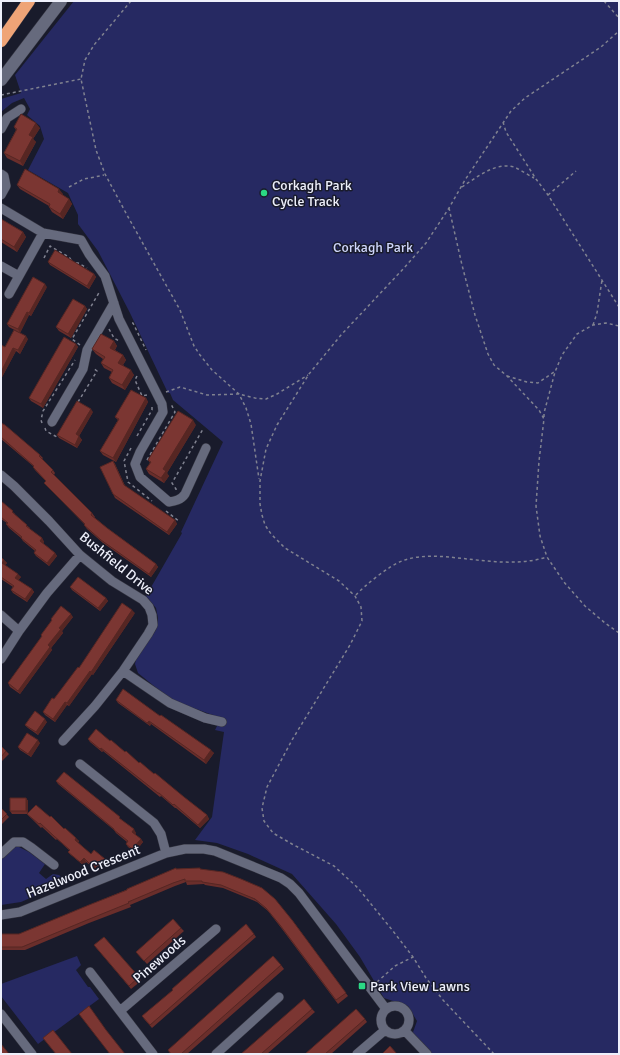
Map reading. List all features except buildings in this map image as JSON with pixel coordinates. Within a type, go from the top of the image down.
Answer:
[{"type":"highway","points":[[1,40],[29,1]]},
{"type":"street","points":[[1,80],[61,1]]},
{"type":"street","points":[[1,129],[7,118],[21,109]]},
{"type":"street","points":[[1,174],[4,176],[6,186],[1,195]]},
{"type":"street","points":[[1,208],[43,233],[81,240],[105,276],[123,328],[162,404],[163,412],[140,452],[135,464],[140,478],[169,502],[178,500],[183,497],[206,448]]},
{"type":"street","points":[[9,294],[43,233]]},
{"type":"street","points":[[1,266],[19,276]]},
{"type":"street","points":[[52,422],[83,369],[87,350],[114,303]]},
{"type":"street","name":"Bushfield Drive","points":[[1,475],[39,511],[80,555],[112,581],[143,600],[149,607],[152,615],[153,625],[123,671],[95,706],[63,741]]},
{"type":"street","points":[[1,659],[19,631],[47,593],[80,555]]},
{"type":"street","points":[[1,616],[19,631]]},
{"type":"street","points":[[123,671],[170,703],[205,718],[222,722]]},
{"type":"street","points":[[80,764],[154,823],[161,834],[166,853]]},
{"type":"street","points":[[1,854],[14,842],[23,842],[54,865]]},
{"type":"street","name":"Hazelwood Crescent","points":[[1,915],[20,912],[166,853],[185,849],[204,849],[215,851],[271,874],[290,884],[299,893],[386,1009]]},
{"type":"street","name":"Pinewoods","points":[[120,1011],[216,929]]},
{"type":"street","points":[[90,972],[153,1054]]},
{"type":"street","points":[[216,1054],[279,997]]},
{"type":"street","points":[[391,1006],[396,1006],[404,1009],[408,1013],[408,1027],[404,1031],[397,1034],[389,1033],[385,1030],[382,1027],[381,1017],[386,1009],[391,1006]]},
{"type":"street","points":[[1,1014],[32,1054]]},
{"type":"street","points":[[357,1054],[385,1030]]},
{"type":"street","points":[[404,1031],[427,1054]]},
{"type":"path","points":[[131,1],[94,45],[85,60],[81,79],[96,150],[105,174],[126,215],[180,310],[194,346],[212,370],[239,394],[246,408],[251,424],[260,481],[260,504],[265,525],[271,534],[285,548],[339,581],[355,596],[361,608],[362,621],[350,645],[292,740],[267,787],[262,808],[264,821],[273,833],[334,866],[358,888],[413,956],[426,978],[443,1000],[494,1054]]},
{"type":"path","points":[[604,1],[619,18]]},
{"type":"path","points":[[260,481],[266,449],[277,425],[309,374],[341,335],[426,243],[465,180],[511,111],[525,98],[601,47],[619,31]]},
{"type":"path","points":[[1,95],[81,79]]},
{"type":"path","points":[[503,122],[506,132],[619,307]]},
{"type":"path","points":[[461,188],[482,173],[506,166],[515,168],[536,179]]},
{"type":"path","points":[[548,195],[576,171]]},
{"type":"path","points":[[69,187],[84,179],[96,178],[105,174]]},
{"type":"path","points":[[449,208],[475,316],[488,354],[494,365],[539,410],[544,419]]},
{"type":"path","points":[[44,258],[50,246],[91,271]]},
{"type":"path","points":[[593,325],[597,313],[602,279]]},
{"type":"path","points":[[80,345],[72,339],[103,288]]},
{"type":"path","points":[[619,326],[606,323],[593,325],[577,334],[562,355],[555,372],[544,413],[536,506],[540,536],[547,557],[564,582],[585,606],[619,633]]},
{"type":"path","points":[[107,327],[114,338],[120,341]]},
{"type":"path","points":[[61,431],[58,438],[46,431],[41,420],[44,411],[76,359]]},
{"type":"path","points":[[75,406],[96,371],[91,367]]},
{"type":"path","points":[[506,376],[527,382],[538,383],[555,372]]},
{"type":"path","points":[[165,392],[180,387],[207,395],[239,394],[266,399],[277,394],[309,374]]},
{"type":"path","points":[[138,376],[134,380],[142,396],[149,395]]},
{"type":"path","points":[[134,442],[152,410],[152,405]]},
{"type":"path","points":[[131,448],[124,461],[128,482],[153,502]]},
{"type":"path","points":[[166,511],[180,522]]},
{"type":"path","points":[[355,596],[360,590],[391,567],[401,561],[412,558],[443,556],[521,562],[538,560],[547,557]]},
{"type":"path","points":[[374,983],[395,966],[413,956]]},
{"type":"green space","name":"Corkagh Park","points":[[74,1],[619,1],[619,1054],[432,1054],[412,1035],[417,1021],[408,1006],[384,998],[360,957],[336,924],[292,874],[248,854],[217,843],[195,840],[212,817],[224,732],[215,730],[221,718],[171,700],[138,673],[135,664],[136,659],[156,630],[158,618],[156,608],[146,596],[182,533],[181,532],[223,442],[173,400],[170,393],[168,393],[130,313],[98,251],[78,224],[78,215],[68,193],[28,170],[44,139],[40,126],[27,115],[30,109],[24,98],[12,103],[1,112],[1,99],[21,93],[15,75]]},
{"type":"green space","points":[[15,845],[29,852],[45,864],[39,873],[46,879],[53,874],[59,875],[67,882],[21,902],[1,905],[1,858]]},
{"type":"green space","points":[[77,956],[81,965],[76,970],[99,999],[38,1044],[1,996],[1,984]]},
{"type":"place","name":"Corkagh Park Cycle Track","points":[[264,193]]},
{"type":"place","name":"Park View Lawns","points":[[362,986]]}]
